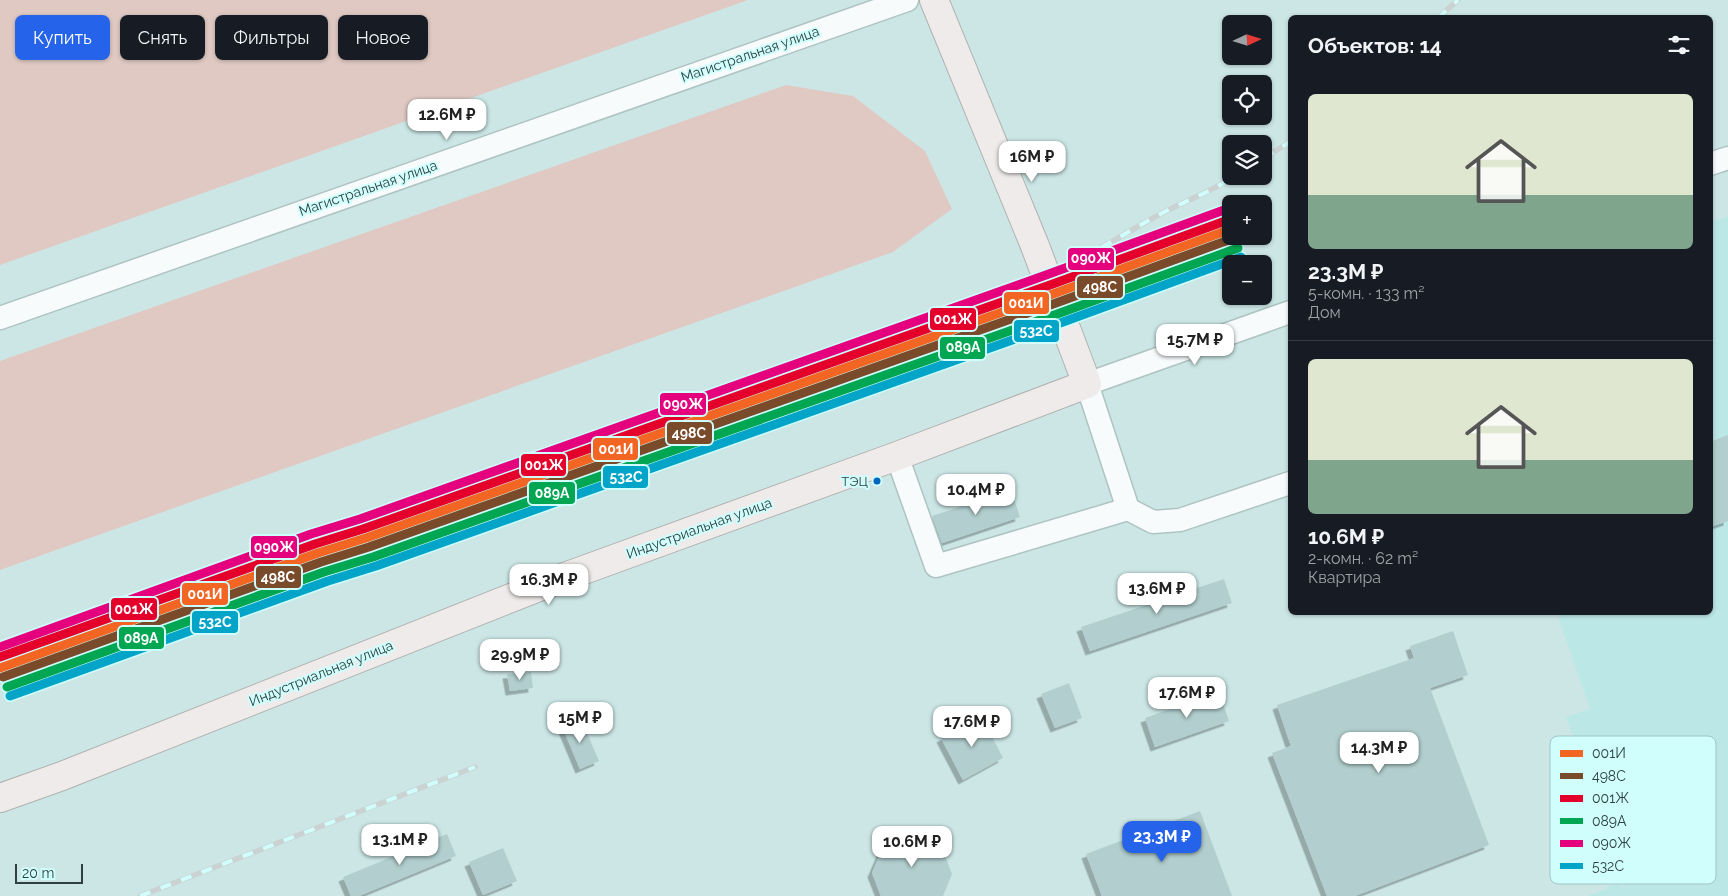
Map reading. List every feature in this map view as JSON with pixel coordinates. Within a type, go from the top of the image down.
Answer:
[{"type":"main road","points":[[934,0],[1035,246],[1087,384]]},
{"type":"main road","name":"Индустриальная улица","points":[[0,798],[62,776],[558,579],[897,456],[1087,384]]},
{"type":"street","name":"Магистральная улица","points":[[0,318],[907,0]]},
{"type":"street","points":[[1713,163],[1728,158]]},
{"type":"street","name":"Индустриальная улица","points":[[1087,384],[1288,313]]},
{"type":"street","points":[[1087,384],[1128,509]]},
{"type":"street","points":[[897,456],[936,566],[1128,509],[1153,522],[1180,520],[1288,484]]},
{"type":"shaded area","points":[[0,0],[748,0],[0,265]]},
{"type":"shaded area","points":[[786,85],[853,96],[925,151],[952,209],[893,252],[0,570],[0,361]]},
{"type":"shaded area","points":[[1728,216],[1728,896],[1587,896],[1607,889],[1607,887],[1614,884],[1620,884],[1621,888],[1624,884],[1716,884],[1716,736],[1573,736],[1566,717],[1590,709],[1558,615],[1713,615],[1713,222]]},
{"type":"building","points":[[1728,435],[1728,521],[1713,526],[1713,441]]},
{"type":"building","points":[[1011,490],[1020,517],[942,543],[932,516]]},
{"type":"building","points":[[1224,579],[1232,603],[1090,651],[1081,627]]},
{"type":"building","points":[[1453,631],[1468,675],[1430,688],[1489,845],[1355,896],[1327,896],[1272,753],[1291,746],[1277,705],[1414,658],[1410,646]]},
{"type":"building","points":[[531,672],[533,688],[510,691],[507,674]]},
{"type":"building","points":[[1069,683],[1082,718],[1055,728],[1041,694]]},
{"type":"building","points":[[1219,692],[1229,721],[1155,747],[1145,718]]},
{"type":"building","points":[[982,717],[1003,758],[963,780],[941,738]]},
{"type":"building","points":[[581,719],[599,761],[580,769],[562,726]]},
{"type":"building","points":[[1200,811],[1232,896],[1102,896],[1086,854]]},
{"type":"building","points":[[912,833],[941,845],[952,874],[943,896],[881,896],[872,873],[884,845]]},
{"type":"building","points":[[447,834],[456,856],[359,896],[351,896],[343,877]]},
{"type":"building","points":[[503,848],[517,881],[483,895],[469,862]]},
{"type":"railway","points":[[1441,15],[1458,0]]},
{"type":"railway","points":[[1272,153],[1288,143]]},
{"type":"railway","points":[[366,538],[570,443],[1045,276],[1086,256],[1153,218],[1222,184]]},
{"type":"railway","points":[[140,896],[475,767]]},
{"type":"transit line","name":"090Ж","points":[[0,647],[311,534],[360,519],[1222,211]]},
{"type":"transit line","name":"001Ж","points":[[0,657],[1050,285],[1222,222]]},
{"type":"transit line","name":"001И","points":[[0,668],[318,553],[366,538],[1222,232]]},
{"type":"transit line","name":"498С","points":[[3,677],[321,562],[369,547],[1222,242]]},
{"type":"transit line","name":"089А","points":[[7,687],[324,572],[373,557],[1238,248]]},
{"type":"transit line","name":"532С","points":[[10,696],[328,581],[376,566],[1222,264]]},
{"type":"place","name":"ТЭЦ","points":[[877,481]]}]
